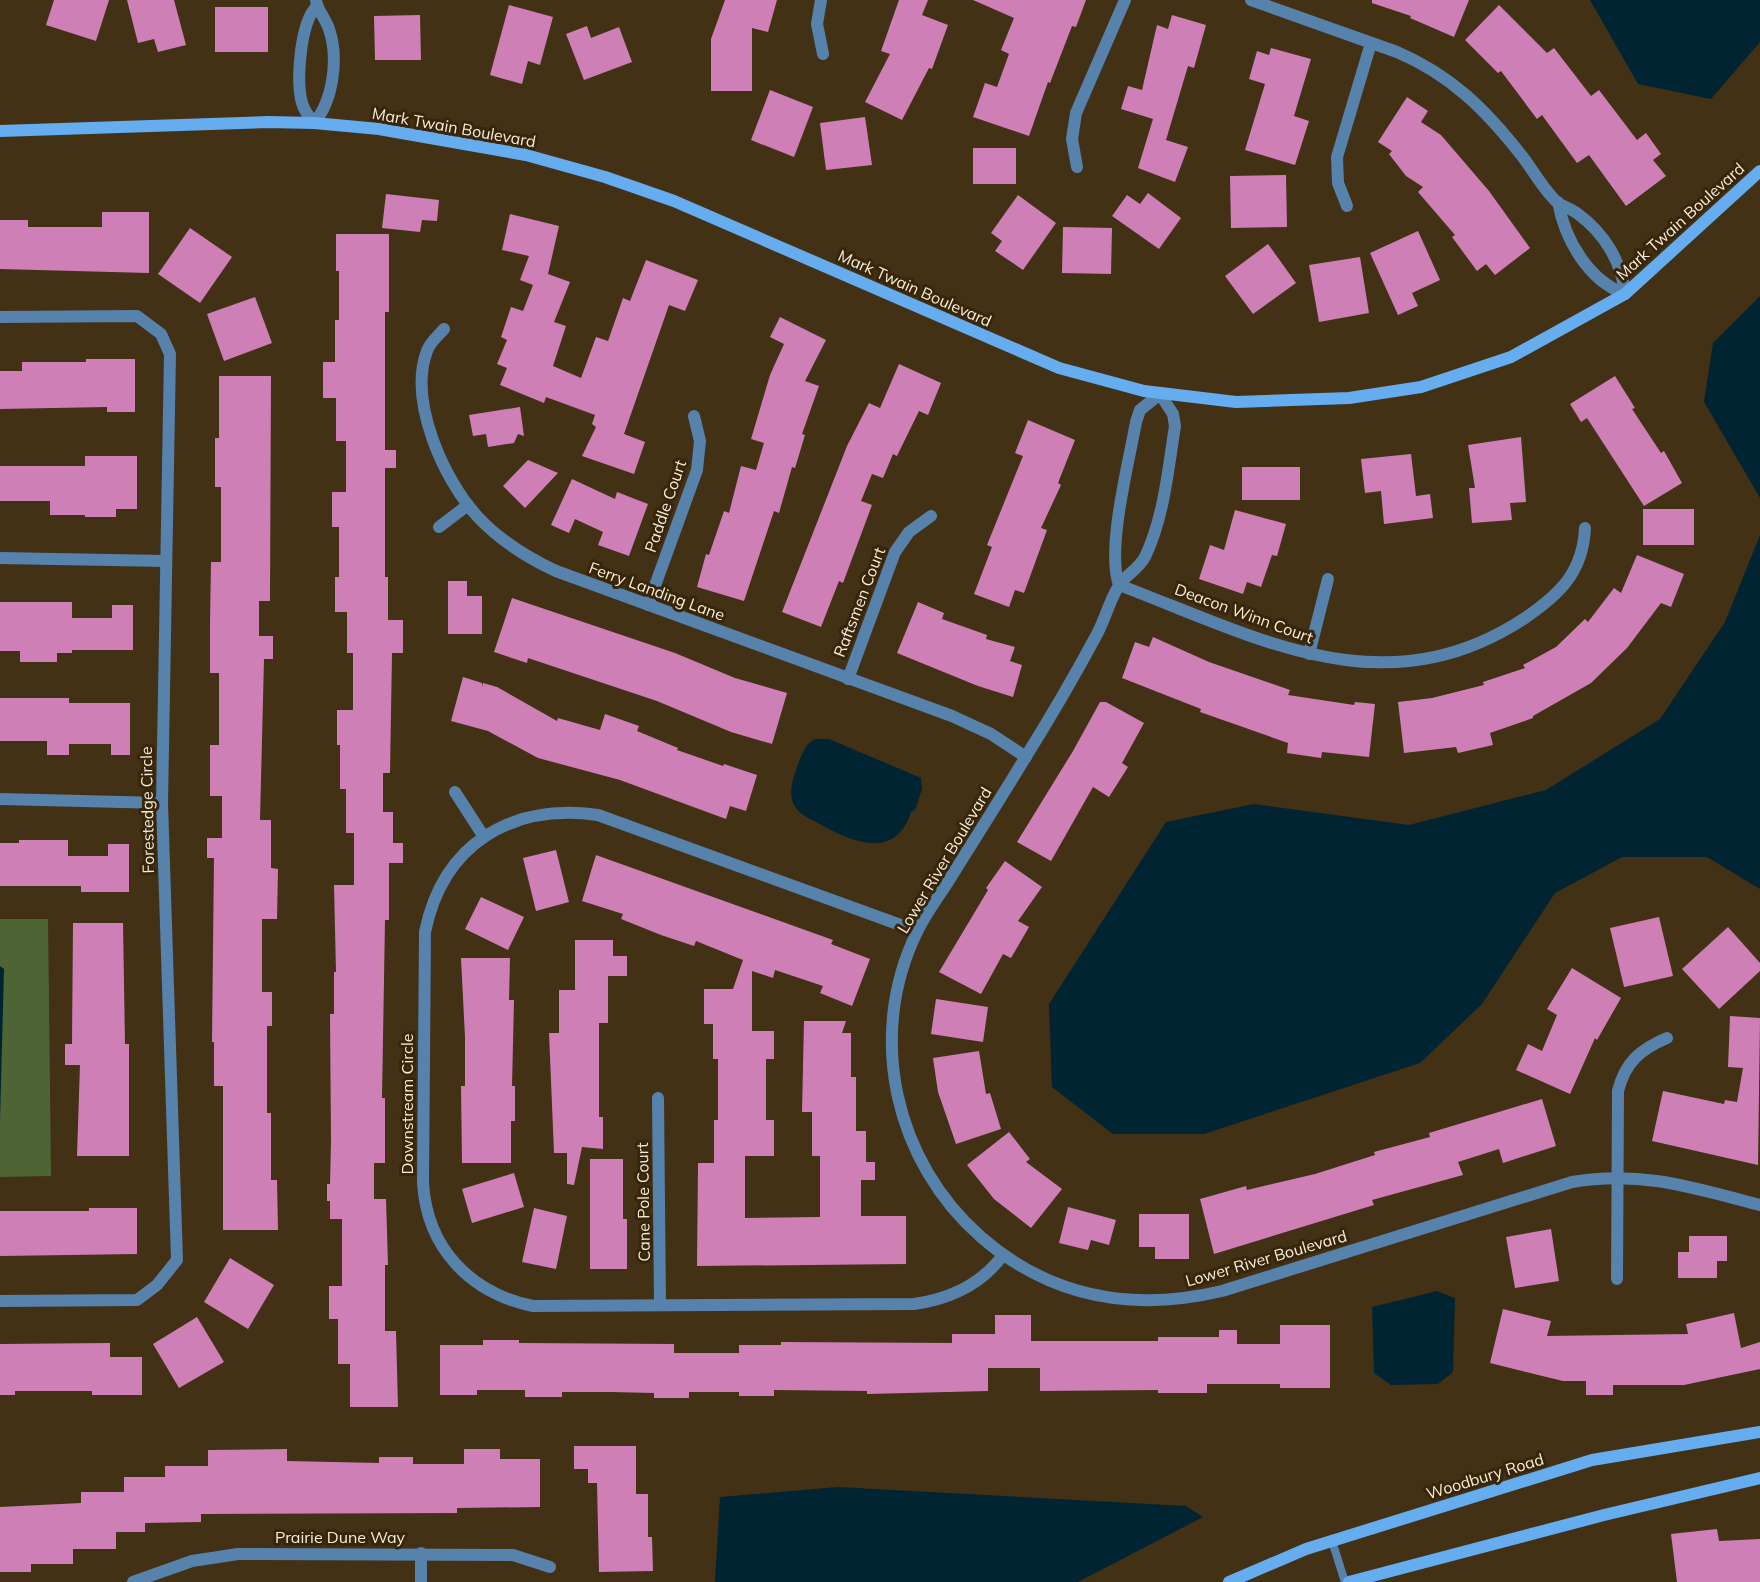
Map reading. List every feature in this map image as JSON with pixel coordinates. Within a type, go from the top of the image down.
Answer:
[{"type":"street","points":[[821,0],[817,24],[823,54]]},
{"type":"street","points":[[1077,167],[1072,139],[1076,113],[1125,0]]},
{"type":"street","points":[[1251,0],[1417,60],[1437,71],[1469,95],[1496,123],[1558,202],[1569,238],[1594,276],[1603,284],[1625,294]]},
{"type":"street","points":[[316,3],[328,24],[333,46],[330,92],[322,114],[314,123],[306,113],[300,91],[303,32],[316,3]]},
{"type":"street","points":[[1347,206],[1338,183],[1337,157],[1371,43]]},
{"type":"street","name":"Mark Twain Boulevard","points":[[0,131],[268,122],[314,123],[379,129],[526,155],[605,177],[714,218],[1036,360],[1104,382],[1160,394],[1216,401],[1285,402],[1349,398],[1421,387],[1511,357],[1625,294],[1760,171]]},
{"type":"street","points":[[1558,202],[1578,213],[1613,253],[1622,272],[1625,294]]},
{"type":"street","name":"Forestedge Circle","points":[[0,317],[137,316],[161,334],[170,354],[162,803],[177,1260],[157,1286],[137,1300],[0,1300]]},
{"type":"street","name":"Ferry Landing Lane","points":[[444,329],[427,351],[423,396],[437,450],[453,483],[468,505],[497,535],[540,564],[972,725],[1026,757]]},
{"type":"street","points":[[1119,585],[1115,573],[1114,550],[1136,422],[1140,410],[1160,394]]},
{"type":"street","name":"Lower River Boulevard","points":[[1160,394],[1173,414],[1175,426],[1162,501],[1145,557],[1138,568],[1119,585],[1098,634],[1026,757],[917,931],[902,973],[893,1016],[892,1060],[899,1105],[915,1151],[936,1188],[965,1223],[1003,1255],[1039,1276],[1080,1292],[1126,1300],[1176,1300],[1222,1292],[1572,1182],[1617,1176],[1665,1182],[1760,1205]]},
{"type":"street","name":"Paddle Court","points":[[648,605],[697,470],[700,441],[694,416]]},
{"type":"street","points":[[439,527],[468,505]]},
{"type":"street","name":"Raftsmen Court","points":[[848,679],[895,552],[909,532],[931,516]]},
{"type":"street","name":"Deacon Winn Court","points":[[1119,585],[1309,654],[1360,663],[1404,662],[1450,652],[1495,635],[1544,604],[1568,581],[1582,555],[1585,528]]},
{"type":"street","points":[[0,558],[166,561]]},
{"type":"street","points":[[1309,654],[1328,579]]},
{"type":"street","points":[[455,792],[484,837]]},
{"type":"street","points":[[0,799],[162,803]]},
{"type":"street","name":"Downstream Circle","points":[[917,931],[598,815],[564,812],[528,817],[496,828],[461,856],[443,881],[429,914],[425,932],[423,1184],[432,1230],[441,1246],[463,1273],[488,1291],[517,1303],[549,1307],[922,1303],[946,1298],[974,1284],[1003,1255]]},
{"type":"street","points":[[1617,1279],[1617,1104],[1621,1078],[1634,1057],[1667,1038]]},
{"type":"street","name":"Cane Pole Court","points":[[658,1098],[660,1305]]},
{"type":"street","name":"Woodbury Road","points":[[1229,1582],[1332,1541],[1592,1460],[1760,1432]]},
{"type":"street","points":[[1347,1582],[1604,1515],[1760,1478]]},
{"type":"street","points":[[421,1553],[421,1582]]},
{"type":"street","name":"Prairie Dune Way","points":[[133,1582],[192,1561],[238,1554],[513,1555],[550,1568]]},
{"type":"lane","points":[[1332,1541],[1347,1582]]},
{"type":"green space","points":[[0,919],[48,919],[51,1176],[0,1177]]},
{"type":"water","points":[[1590,0],[1760,0],[1760,42],[1711,99],[1638,84]]},
{"type":"water","points":[[1760,296],[1760,498],[1704,402],[1713,343]]},
{"type":"water","points":[[1760,535],[1760,889],[1707,857],[1622,857],[1555,893],[1482,1004],[1420,1063],[1204,1134],[1113,1134],[1052,1087],[1049,1004],[1166,822],[1254,804],[1409,825],[1546,790],[1660,719],[1725,622]]},
{"type":"water","points":[[816,739],[829,739],[921,778],[922,789],[915,810],[911,812],[904,827],[895,837],[884,842],[859,841],[833,831],[796,808],[791,795],[793,780],[804,749]]},
{"type":"water","points":[[0,966],[4,969],[0,1121]]},
{"type":"water","points":[[1437,1291],[1455,1298],[1453,1372],[1438,1384],[1391,1385],[1374,1373],[1372,1307]]},
{"type":"water","points":[[838,1487],[1186,1506],[1203,1517],[1078,1582],[715,1582],[720,1497]]},
{"type":"building","points":[[54,0],[109,0],[96,41],[46,25]]},
{"type":"building","points":[[127,0],[174,0],[186,45],[158,52],[154,39],[138,43]]},
{"type":"building","points":[[725,0],[777,0],[768,32],[752,28],[752,91],[711,91],[711,39]]},
{"type":"building","points":[[899,0],[928,0],[922,15],[948,25],[932,69],[929,68],[902,120],[865,102],[890,54],[881,51]]},
{"type":"building","points":[[973,0],[1086,0],[1076,27],[1072,26],[1050,83],[1048,82],[1029,136],[973,117],[985,83],[997,87],[1009,54],[1001,50],[1014,18]]},
{"type":"building","points":[[1372,0],[1469,0],[1454,37],[1410,18],[1411,16],[1372,3]]},
{"type":"building","points":[[509,5],[553,17],[540,65],[528,61],[522,84],[490,75]]},
{"type":"building","points":[[1499,5],[1547,53],[1554,48],[1591,96],[1599,90],[1637,140],[1646,133],[1661,154],[1653,160],[1666,176],[1626,206],[1589,155],[1577,163],[1542,115],[1537,119],[1501,71],[1498,73],[1465,40]]},
{"type":"building","points":[[215,7],[268,7],[268,52],[215,52]]},
{"type":"building","points":[[420,15],[421,60],[375,60],[374,16]]},
{"type":"building","points":[[1172,15],[1206,25],[1194,68],[1188,66],[1166,140],[1188,147],[1175,182],[1138,168],[1153,119],[1121,109],[1128,86],[1142,90],[1157,25],[1168,29]]},
{"type":"building","points":[[587,26],[591,38],[619,27],[632,62],[584,80],[566,34]]},
{"type":"building","points":[[1271,48],[1311,59],[1294,116],[1309,121],[1295,165],[1245,150],[1265,84],[1249,79],[1257,51],[1269,55]]},
{"type":"building","points":[[770,90],[813,107],[794,157],[751,140]]},
{"type":"building","points":[[1407,97],[1428,111],[1421,122],[1441,135],[1489,191],[1530,248],[1495,275],[1486,264],[1477,271],[1452,237],[1455,235],[1418,192],[1423,187],[1406,176],[1389,154],[1392,151],[1378,142]]},
{"type":"building","points":[[865,117],[872,165],[826,170],[820,123]]},
{"type":"building","points":[[973,148],[1016,148],[1016,184],[973,184]]},
{"type":"building","points":[[1286,175],[1287,227],[1231,228],[1230,176]]},
{"type":"building","points":[[1148,193],[1181,218],[1159,249],[1112,216],[1127,195],[1140,204]]},
{"type":"building","points":[[386,194],[439,200],[437,221],[422,220],[420,232],[382,228]]},
{"type":"building","points":[[1018,195],[1056,223],[1023,270],[995,251],[1002,241],[991,233]]},
{"type":"building","points":[[102,212],[149,212],[149,273],[0,269],[0,220],[28,220],[28,227],[102,227]]},
{"type":"building","points":[[510,214],[559,226],[548,274],[570,282],[554,322],[566,326],[553,366],[581,378],[596,337],[608,341],[623,298],[630,301],[646,260],[698,280],[685,311],[669,305],[624,434],[645,442],[634,474],[582,456],[596,427],[592,424],[595,415],[546,397],[544,403],[500,385],[507,368],[497,364],[507,340],[501,337],[511,307],[523,311],[533,285],[520,280],[529,256],[502,250]]},
{"type":"building","points":[[1063,227],[1112,228],[1111,274],[1062,273]]},
{"type":"building","points":[[190,228],[232,257],[200,303],[158,274]]},
{"type":"building","points":[[1418,231],[1440,280],[1412,293],[1418,306],[1398,315],[1370,253]]},
{"type":"building","points":[[336,234],[389,234],[389,312],[385,312],[385,450],[396,450],[396,468],[385,468],[385,577],[388,577],[388,620],[403,620],[403,653],[392,653],[390,773],[383,773],[383,812],[393,812],[393,843],[403,843],[403,863],[389,863],[389,920],[385,920],[382,1098],[385,1098],[385,1163],[374,1163],[374,1199],[386,1199],[388,1265],[385,1265],[385,1331],[396,1331],[398,1407],[350,1407],[350,1364],[338,1364],[338,1319],[329,1319],[329,1286],[342,1286],[342,1219],[330,1219],[330,1201],[327,1201],[327,1184],[330,1184],[331,1141],[330,1014],[334,1014],[334,972],[336,972],[334,885],[354,885],[354,833],[346,833],[346,789],[340,789],[340,745],[337,745],[337,710],[353,710],[353,653],[347,653],[347,612],[335,612],[335,577],[339,577],[339,527],[332,527],[332,492],[346,492],[346,441],[336,441],[336,398],[323,398],[323,362],[335,362],[335,320],[339,320]]},
{"type":"building","points":[[1268,244],[1296,283],[1253,314],[1225,276]]},
{"type":"building","points":[[1360,257],[1369,313],[1319,322],[1309,265]]},
{"type":"building","points":[[255,297],[272,343],[224,361],[207,314]]},
{"type":"building","points":[[780,317],[826,340],[805,381],[819,386],[802,434],[805,435],[795,468],[792,467],[779,513],[774,511],[744,601],[697,587],[706,554],[709,555],[724,511],[729,513],[741,466],[756,470],[764,443],[751,439],[770,375],[784,344],[770,337]]},
{"type":"building","points":[[86,359],[135,359],[135,412],[107,412],[107,407],[0,409],[0,371],[22,371],[22,362],[86,362]]},
{"type":"building","points":[[899,364],[941,383],[928,415],[919,411],[897,456],[893,454],[883,478],[872,474],[861,501],[872,505],[843,583],[839,581],[821,627],[782,612],[847,446],[869,403],[880,408]]},
{"type":"building","points":[[219,376],[271,376],[270,601],[259,601],[259,636],[273,636],[273,659],[264,659],[260,820],[271,820],[271,868],[278,869],[277,919],[262,919],[262,992],[272,992],[272,1026],[267,1026],[267,1113],[271,1113],[271,1180],[277,1180],[278,1230],[223,1230],[223,1086],[214,1086],[214,1042],[212,1042],[214,858],[207,858],[207,838],[222,838],[222,796],[210,796],[210,745],[219,745],[219,673],[210,673],[210,622],[211,562],[221,562],[221,487],[215,487],[215,438],[219,438]]},
{"type":"building","points":[[1615,376],[1635,408],[1632,409],[1661,453],[1664,451],[1682,483],[1644,506],[1587,418],[1581,422],[1570,404]]},
{"type":"building","points":[[520,407],[524,436],[518,434],[514,443],[488,447],[486,434],[473,436],[469,415]]},
{"type":"building","points":[[1028,420],[1075,440],[1058,483],[1061,485],[1041,528],[1047,530],[1024,593],[1015,590],[1009,607],[974,594],[992,547],[987,545],[1023,456],[1015,453]]},
{"type":"building","points":[[1521,437],[1526,502],[1510,503],[1512,520],[1472,523],[1469,488],[1475,488],[1468,445]]},
{"type":"building","points":[[1411,454],[1416,496],[1430,494],[1433,518],[1384,524],[1381,491],[1365,493],[1361,459]]},
{"type":"building","points":[[85,456],[137,456],[137,509],[116,509],[116,517],[50,515],[50,501],[0,501],[0,466],[85,466]]},
{"type":"building","points":[[528,460],[558,473],[525,508],[503,486]]},
{"type":"building","points":[[1242,467],[1300,467],[1300,500],[1242,500]]},
{"type":"building","points":[[572,479],[615,499],[617,492],[648,504],[629,556],[598,545],[603,532],[575,519],[569,533],[551,525]]},
{"type":"building","points":[[1643,509],[1694,509],[1694,545],[1643,545]]},
{"type":"building","points":[[1235,510],[1286,524],[1277,556],[1272,555],[1261,587],[1247,582],[1243,594],[1199,579],[1210,545],[1224,550]]},
{"type":"building","points":[[1637,555],[1684,574],[1671,607],[1661,603],[1627,648],[1591,683],[1533,718],[1490,733],[1493,745],[1458,753],[1456,747],[1404,753],[1398,702],[1432,698],[1484,685],[1483,682],[1525,668],[1523,665],[1556,647],[1585,619],[1588,622],[1614,588],[1621,593]]},
{"type":"building","points":[[448,581],[467,581],[467,596],[482,596],[482,634],[448,634]]},
{"type":"building","points":[[512,598],[675,653],[735,678],[787,693],[772,744],[731,732],[657,701],[528,658],[527,663],[494,652]]},
{"type":"building","points":[[0,602],[72,602],[72,618],[112,618],[112,605],[133,605],[133,650],[72,650],[72,653],[57,653],[57,662],[20,662],[20,651],[0,651]]},
{"type":"building","points":[[918,602],[944,613],[942,619],[987,635],[986,639],[1015,647],[1010,661],[1022,665],[1013,697],[978,686],[897,653]]},
{"type":"building","points":[[1153,637],[1209,662],[1290,690],[1288,695],[1354,705],[1355,702],[1375,704],[1369,757],[1322,752],[1321,758],[1287,753],[1288,743],[1200,712],[1201,709],[1122,678],[1135,642],[1149,647]]},
{"type":"building","points":[[463,677],[482,683],[482,687],[483,683],[497,687],[557,721],[558,718],[600,730],[605,714],[639,726],[637,731],[678,748],[677,750],[757,775],[746,811],[730,806],[726,819],[620,780],[538,758],[488,731],[451,721]]},
{"type":"building","points":[[0,698],[69,698],[69,703],[130,703],[130,755],[111,755],[111,744],[69,744],[69,755],[47,755],[47,741],[0,741]]},
{"type":"building","points":[[1100,702],[1106,702],[1144,723],[1122,763],[1128,767],[1109,797],[1093,787],[1051,861],[1017,842]]},
{"type":"building","points":[[19,840],[68,840],[68,856],[108,856],[108,844],[129,844],[129,892],[81,892],[81,886],[0,886],[0,843],[19,843]]},
{"type":"building","points":[[556,850],[569,902],[536,911],[523,858]]},
{"type":"building","points":[[596,855],[833,940],[831,944],[870,959],[852,1006],[820,993],[823,986],[775,970],[773,978],[752,971],[752,1031],[774,1031],[774,1059],[766,1059],[766,1120],[774,1120],[774,1156],[745,1156],[745,1218],[820,1217],[820,1156],[812,1156],[812,1112],[802,1112],[804,1021],[846,1021],[842,1033],[851,1033],[851,1077],[856,1077],[856,1131],[866,1131],[866,1162],[875,1162],[875,1180],[861,1180],[861,1216],[906,1216],[906,1264],[697,1266],[698,1163],[714,1163],[714,1120],[718,1120],[718,1059],[713,1059],[713,1024],[704,1024],[704,989],[733,989],[743,960],[696,941],[694,946],[661,935],[621,919],[623,914],[582,901]]},
{"type":"building","points":[[1005,861],[1042,887],[1018,921],[1029,927],[1011,958],[1003,954],[981,994],[939,972],[988,890],[986,888]]},
{"type":"building","points":[[481,897],[524,917],[508,950],[465,929]]},
{"type":"building","points":[[1659,917],[1673,976],[1624,987],[1610,928]]},
{"type":"building","points":[[73,923],[123,923],[125,1044],[129,1044],[129,1156],[77,1156],[80,1065],[65,1065],[65,1044],[72,1044]]},
{"type":"building","points":[[1728,927],[1760,963],[1760,971],[1719,1009],[1682,969]]},
{"type":"building","points":[[575,940],[613,940],[613,956],[627,956],[627,976],[608,976],[608,1023],[599,1023],[599,1117],[603,1117],[603,1149],[582,1147],[574,1185],[567,1184],[567,1153],[554,1153],[549,1033],[559,1033],[559,990],[575,990]]},
{"type":"building","points":[[461,958],[510,958],[509,1000],[514,1000],[512,1086],[515,1086],[515,1121],[511,1121],[511,1163],[462,1163],[461,1086],[465,1086],[465,1037]]},
{"type":"building","points":[[1572,968],[1621,998],[1597,1040],[1595,1038],[1570,1094],[1516,1070],[1528,1044],[1542,1051],[1557,1015],[1547,1009]]},
{"type":"building","points":[[936,999],[988,1007],[983,1042],[931,1034]]},
{"type":"building","points":[[1730,1016],[1760,1018],[1758,1165],[1652,1141],[1663,1091],[1724,1104],[1725,1100],[1737,1102],[1743,1068],[1728,1067]]},
{"type":"building","points":[[979,1051],[986,1094],[990,1093],[1001,1129],[956,1144],[938,1092],[933,1058]]},
{"type":"building","points":[[1542,1099],[1556,1146],[1503,1163],[1499,1149],[1458,1162],[1463,1175],[1372,1200],[1374,1205],[1214,1254],[1200,1199],[1246,1186],[1247,1190],[1315,1174],[1375,1155],[1374,1152],[1430,1137],[1429,1133]]},
{"type":"building","points":[[1009,1132],[1030,1159],[1026,1162],[1062,1189],[1031,1228],[994,1199],[967,1165]]},
{"type":"building","points":[[590,1159],[623,1159],[623,1219],[627,1219],[627,1269],[590,1269]]},
{"type":"building","points":[[514,1173],[524,1207],[472,1223],[462,1189]]},
{"type":"building","points":[[1068,1207],[1116,1220],[1109,1245],[1091,1240],[1088,1250],[1059,1243]]},
{"type":"building","points":[[89,1208],[137,1208],[137,1254],[0,1256],[0,1211],[89,1211]]},
{"type":"building","points":[[534,1208],[567,1216],[556,1269],[522,1262]]},
{"type":"building","points":[[1139,1214],[1189,1214],[1189,1259],[1155,1259],[1155,1247],[1139,1247]]},
{"type":"building","points":[[1551,1229],[1559,1281],[1515,1288],[1506,1237]]},
{"type":"building","points":[[1689,1236],[1727,1236],[1727,1261],[1717,1261],[1717,1278],[1678,1278],[1678,1252],[1689,1252]]},
{"type":"building","points":[[230,1258],[274,1285],[248,1329],[204,1302]]},
{"type":"building","points":[[1503,1309],[1551,1321],[1547,1336],[1688,1334],[1686,1324],[1734,1313],[1741,1348],[1760,1342],[1760,1369],[1684,1385],[1613,1385],[1613,1395],[1586,1395],[1586,1381],[1563,1381],[1490,1363]]},
{"type":"building","points":[[995,1315],[1031,1315],[1031,1341],[1158,1341],[1158,1337],[1219,1337],[1219,1330],[1237,1330],[1237,1344],[1280,1344],[1280,1325],[1330,1325],[1330,1388],[1280,1388],[1280,1384],[1207,1384],[1207,1393],[1158,1393],[1158,1390],[1040,1391],[1040,1368],[988,1368],[988,1391],[867,1394],[867,1391],[774,1390],[774,1396],[739,1396],[739,1392],[689,1392],[689,1398],[654,1398],[654,1393],[611,1392],[562,1392],[562,1397],[525,1397],[525,1390],[477,1390],[477,1395],[440,1395],[440,1345],[483,1345],[483,1340],[519,1340],[519,1343],[674,1344],[674,1353],[739,1353],[739,1345],[781,1345],[781,1342],[952,1343],[952,1334],[995,1334]]},
{"type":"building","points":[[197,1317],[224,1362],[179,1388],[153,1344]]},
{"type":"building","points":[[110,1343],[110,1357],[142,1357],[142,1395],[92,1395],[92,1391],[15,1391],[15,1395],[0,1395],[0,1344]]},
{"type":"building","points":[[574,1446],[636,1446],[636,1494],[648,1494],[648,1537],[652,1537],[653,1571],[599,1572],[597,1483],[588,1483],[588,1469],[574,1469]]},
{"type":"building","points":[[287,1449],[287,1461],[379,1463],[379,1457],[413,1457],[413,1464],[464,1464],[464,1449],[500,1449],[500,1459],[540,1459],[540,1507],[457,1508],[457,1513],[201,1514],[201,1522],[145,1523],[145,1532],[116,1532],[116,1549],[73,1549],[73,1564],[31,1564],[31,1572],[0,1572],[0,1507],[81,1503],[81,1492],[124,1492],[124,1477],[165,1477],[165,1466],[208,1466],[208,1450]]},
{"type":"building","points":[[1717,1529],[1719,1541],[1760,1539],[1760,1582],[1677,1582],[1671,1534]]}]
